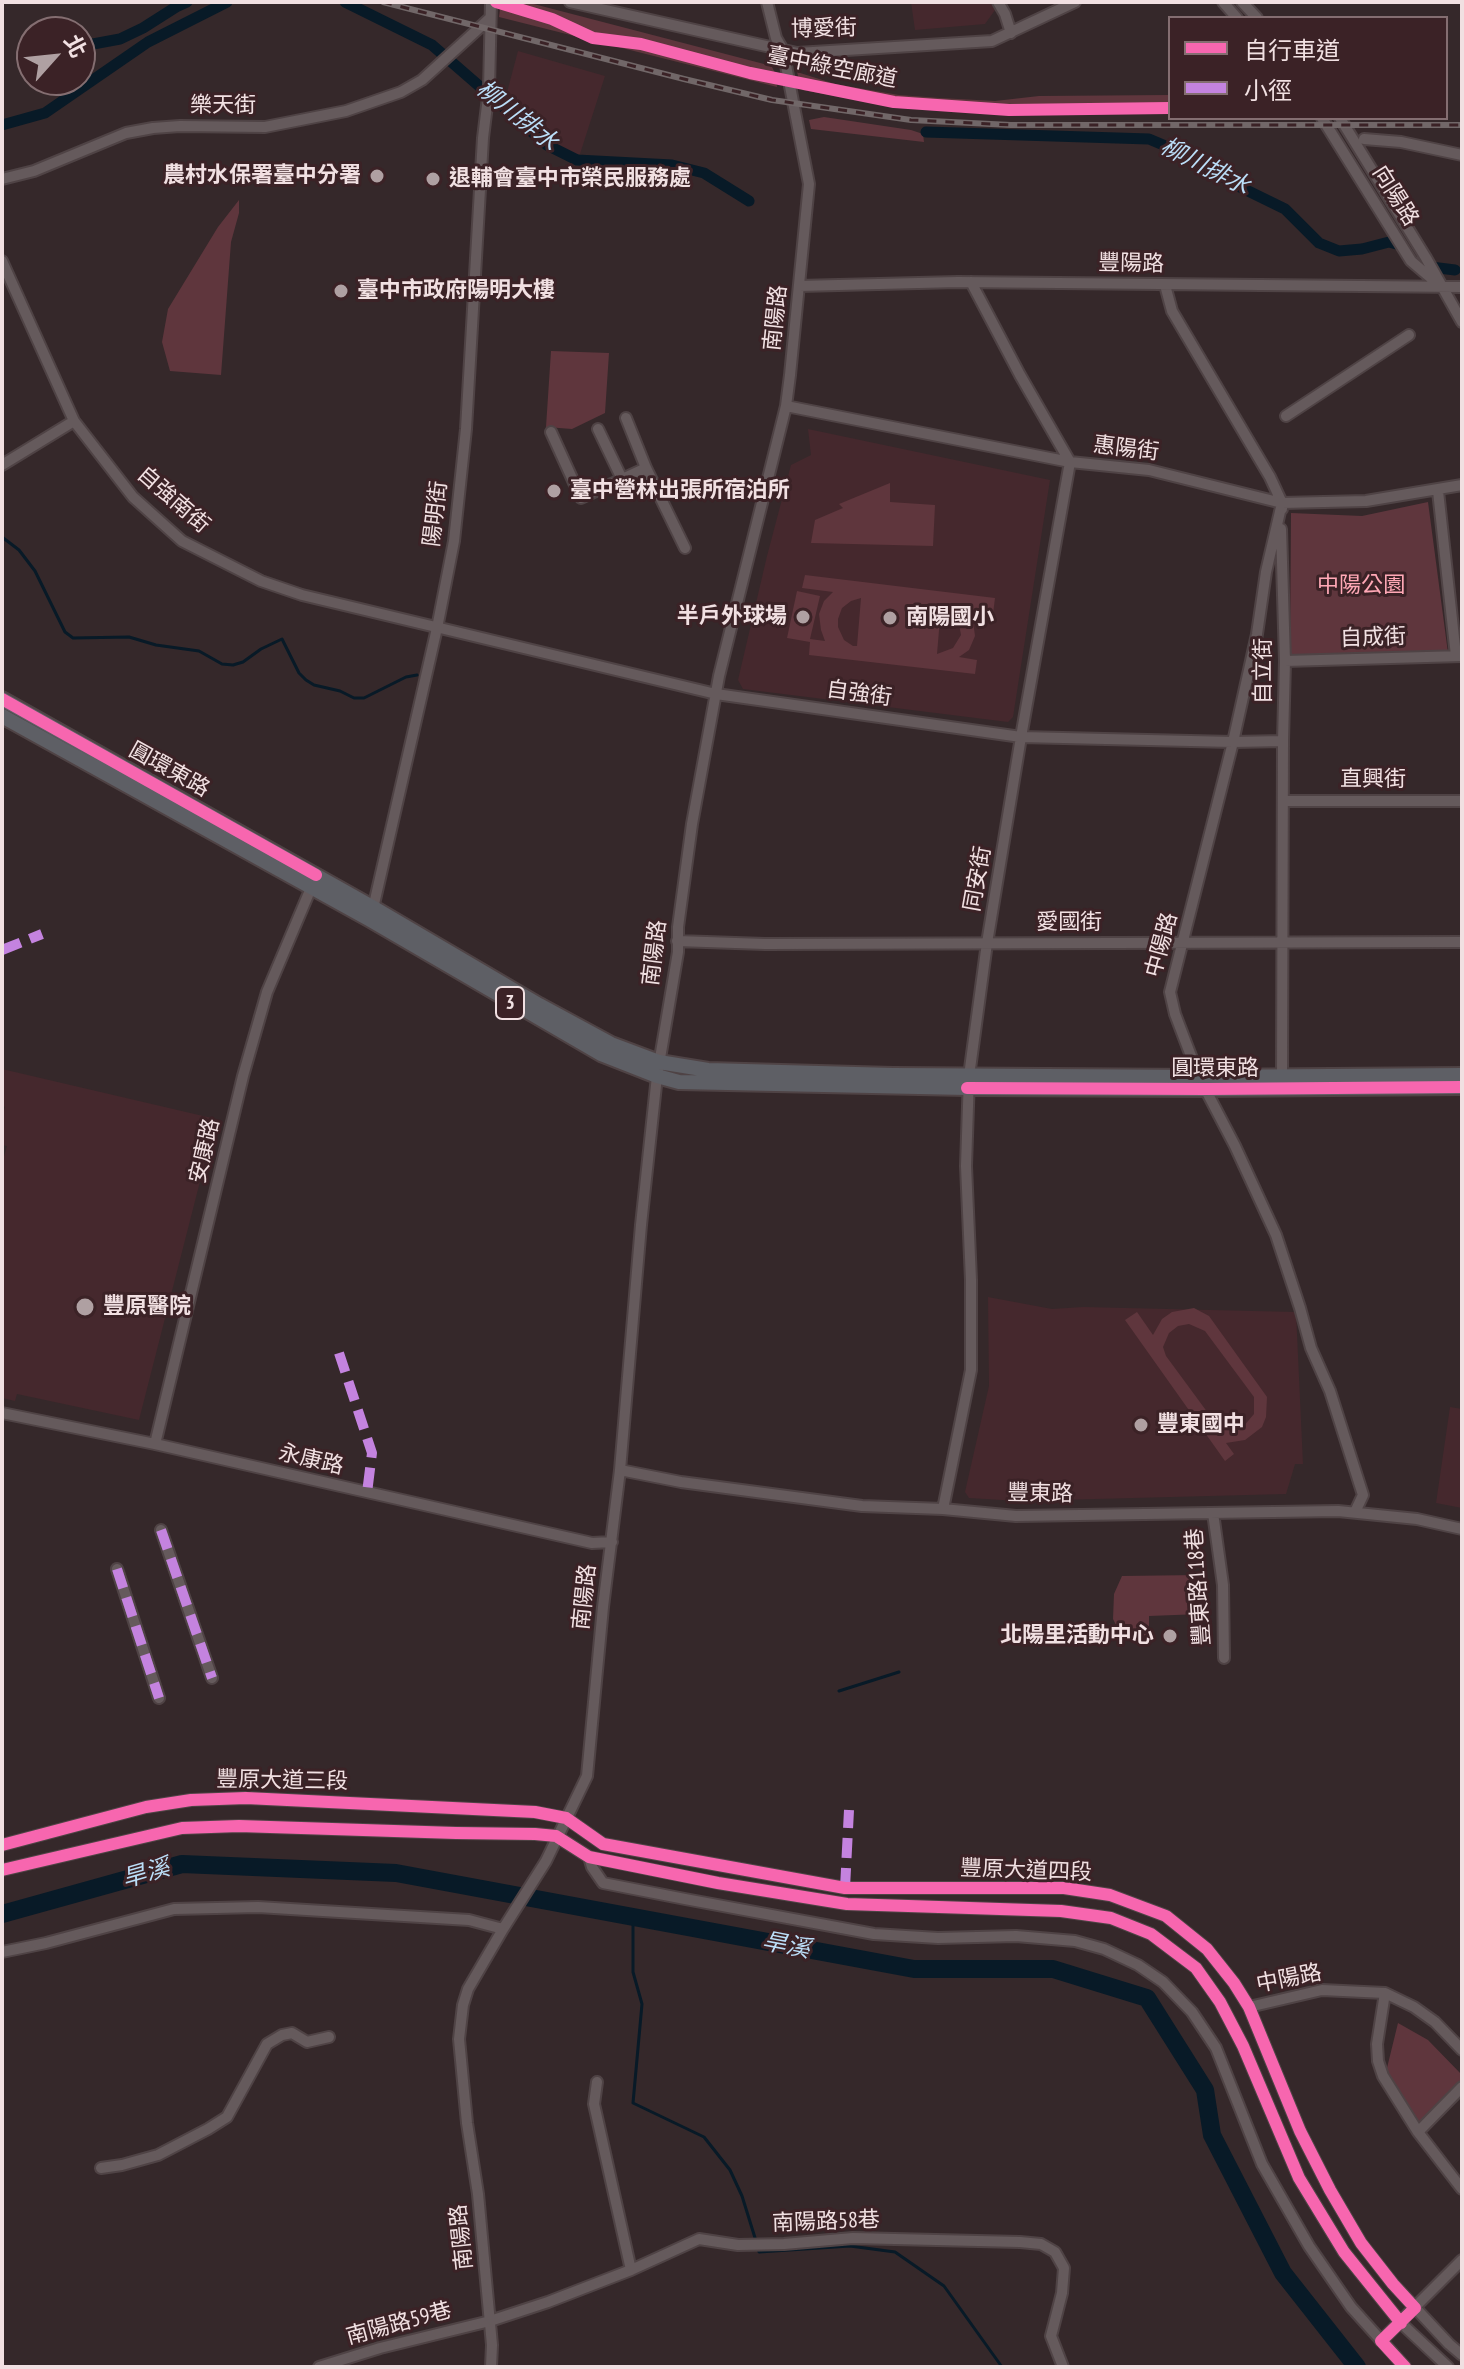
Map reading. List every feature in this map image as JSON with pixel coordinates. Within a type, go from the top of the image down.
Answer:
[{"type":"main road","name":"圓環東路","points":[[2,699],[371,914],[601,1054],[658,1069],[968,1082],[1282,1082],[1462,1075]]},
{"type":"main road","name":"圓環東路","points":[[2,716],[314,881]]},
{"type":"main road","name":"圓環東路","points":[[1282,1082],[1462,1087]]},
{"type":"street","points":[[489,19],[491,2]]},
{"type":"street","name":"博愛街","points":[[570,2],[797,53],[992,41],[1075,2]]},
{"type":"street","name":"南陽路","points":[[491,2367],[490,2321],[478,2194],[459,2039],[468,1989],[546,1861],[587,1776],[658,1069],[678,952],[692,824],[719,676],[786,406],[799,286],[809,184],[783,50],[776,38],[767,2]]},
{"type":"street","points":[[998,2],[1011,33]]},
{"type":"street","name":"樂天街","points":[[2,179],[34,171],[126,133],[180,126],[265,127],[346,111],[401,92],[422,80],[489,19]]},
{"type":"street","name":"陽明街","points":[[371,914],[454,541],[466,429],[483,138],[488,107],[489,19]]},
{"type":"street","name":"向陽路","points":[[1323,120],[1411,261],[1443,288]]},
{"type":"street","name":"向陽路","points":[[1341,120],[1462,322]]},
{"type":"street","points":[[1364,139],[1401,142],[1462,155]]},
{"type":"street","name":"自強南街","points":[[2,261],[74,421],[133,497],[182,541],[261,581],[302,595],[437,628]]},
{"type":"street","points":[[971,282],[1070,462]]},
{"type":"street","name":"豐陽路","points":[[799,286],[971,282],[1462,287]]},
{"type":"street","name":"自立街","points":[[1165,285],[1172,311],[1270,477],[1282,503],[1285,661],[1282,1082]]},
{"type":"street","points":[[1286,416],[1409,335]]},
{"type":"street","name":"惠陽街","points":[[786,406],[1070,462],[1149,470],[1282,503],[1366,501],[1462,485]]},
{"type":"street","points":[[626,418],[646,468],[685,548]]},
{"type":"street","points":[[2,465],[74,421]]},
{"type":"street","points":[[598,429],[622,479]]},
{"type":"street","points":[[551,432],[581,498],[646,468]]},
{"type":"street","name":"同安街","points":[[943,1509],[971,1370],[966,1166],[968,1082],[987,943],[1070,462]]},
{"type":"street","points":[[1438,491],[1459,656]]},
{"type":"street","name":"中陽路","points":[[1282,503],[1233,742],[1170,992],[1175,1014],[1202,1083],[1276,1235],[1308,1339],[1330,1391],[1363,1495],[1355,1512]]},
{"type":"street","name":"自強街","points":[[437,628],[716,694],[1021,737],[1283,741]]},
{"type":"street","name":"自成街","points":[[1285,661],[1459,656]]},
{"type":"street","name":"直興街","points":[[1284,801],[1462,801]]},
{"type":"street","name":"安康路","points":[[155,1444],[243,1076],[267,992],[314,881]]},
{"type":"street","name":"愛國街","points":[[677,941],[765,944],[1462,942]]},
{"type":"street","name":"永康路","points":[[2,1413],[155,1444],[592,1543],[612,1542]]},
{"type":"street","name":"豐東路","points":[[620,1470],[681,1482],[862,1506],[1016,1516],[1355,1512],[1417,1519],[1462,1529]]},
{"type":"street","name":"豐東路118巷","points":[[1213,1513],[1223,1585],[1224,1658]]},
{"type":"street","points":[[161,1530],[212,1678]]},
{"type":"street","points":[[117,1569],[159,1698]]},
{"type":"street","name":"豐原大道三段","points":[[2,1845],[146,1807],[191,1800],[246,1798],[429,1806],[535,1812],[566,1818]]},
{"type":"street","name":"豐原大道四段","points":[[566,1818],[603,1844],[845,1888],[1064,1888],[1110,1895],[1166,1916],[1207,1949],[1249,2007],[1300,2131],[1361,2243],[1393,2284],[1462,2355]]},
{"type":"street","name":"豐原大道三段","points":[[2,1870],[182,1828],[239,1826],[556,1836]]},
{"type":"street","name":"豐原大道四段","points":[[556,1836],[589,1857],[718,1883],[847,1904],[1061,1911],[1111,1918],[1151,1934],[1196,1968],[1220,2002],[1243,2046],[1299,2178],[1344,2252],[1401,2323],[1448,2367]]},
{"type":"street","points":[[589,1857],[603,1883],[699,1902],[874,1934],[938,1938],[1016,1936],[1075,1941],[1104,1949],[1138,1965],[1163,1982],[1192,2012],[1216,2048],[1262,2164],[1309,2246],[1351,2307],[1405,2367]]},
{"type":"street","points":[[2,1952],[174,1909],[258,1907],[469,1920],[505,1926]]},
{"type":"street","name":"中陽路","points":[[1249,2007],[1322,1990],[1385,1993],[1414,2007],[1435,2022],[1462,2050]]},
{"type":"street","points":[[1385,1993],[1377,2044],[1383,2076],[1418,2132],[1462,2189]]},
{"type":"street","points":[[101,2168],[158,2155],[227,2117],[267,2044],[282,2035],[292,2033],[307,2042],[329,2037]]},
{"type":"street","points":[[597,2082],[594,2104],[631,2270]]},
{"type":"street","points":[[1418,2132],[1462,2087]]},
{"type":"street","name":"南陽路58巷","points":[[490,2321],[631,2270],[699,2239],[738,2245],[853,2238],[1041,2244],[1055,2252],[1064,2268],[1062,2293],[1051,2336],[1063,2367]]},
{"type":"street","points":[[1381,2341],[1462,2260]]},
{"type":"street","name":"南陽路59巷","points":[[319,2367],[380,2348],[490,2321]]},
{"type":"shaded area","points":[[911,2],[990,2],[995,10],[985,24],[915,30]]},
{"type":"shaded area","points":[[518,51],[605,76],[580,154],[569,154],[556,147],[506,96]]},
{"type":"shaded area","name":"南陽國小","points":[[808,429],[1050,480],[1013,717],[1008,722],[743,689],[738,680],[791,465],[811,455]]},
{"type":"shaded area","name":"豐原醫院","points":[[2,1069],[216,1119],[139,1420],[17,1394],[15,1401],[2,1398],[2,1163],[7,1146],[2,1145],[5,1107],[2,1105]]},
{"type":"shaded area","name":"豐東國中","points":[[988,1297],[1052,1309],[1296,1312],[1303,1464],[1295,1464],[1286,1494],[1019,1501],[969,1498],[965,1492],[989,1386]]},
{"type":"shaded area","points":[[1450,1407],[1462,1409],[1462,1508],[1436,1503]]},
{"type":"green space","points":[[501,2],[526,2],[764,64],[772,67],[777,87],[499,17]]},
{"type":"green space","points":[[797,72],[835,84],[899,95],[940,98],[995,101],[1039,96],[1168,95],[1168,113],[990,114],[899,107],[802,90]]},
{"type":"green space","points":[[824,117],[911,130],[923,134],[924,142],[811,129],[809,120]]},
{"type":"green space","points":[[239,200],[239,213],[231,242],[221,375],[170,371],[162,342],[168,309],[218,227]]},
{"type":"green space","points":[[551,351],[609,353],[605,413],[572,429],[546,427]]},
{"type":"green space","points":[[890,483],[890,502],[935,505],[933,546],[811,543],[815,520],[843,508],[839,504]]},
{"type":"green space","name":"中陽公園","points":[[1428,502],[1448,653],[1290,657],[1291,513],[1362,516]]},
{"type":"green space","points":[[805,575],[995,598],[993,614],[967,611],[973,621],[975,636],[969,650],[959,657],[977,660],[975,674],[809,655],[810,642],[787,638],[797,591],[820,596],[810,639],[825,641],[819,614],[824,601],[833,592],[802,588]],"holes":[[[861,598],[857,646],[853,646],[844,640],[838,619],[842,608]],[[941,607],[951,610],[958,618],[961,635],[953,648],[937,654]]]},
{"type":"green space","points":[[1194,1308],[1209,1316],[1267,1397],[1262,1427],[1245,1440],[1226,1443],[1234,1454],[1225,1461],[1125,1320],[1137,1312],[1153,1335],[1162,1319],[1172,1312]],"holes":[[[1189,1324],[1205,1331],[1254,1397],[1254,1414],[1243,1427],[1231,1431],[1219,1428],[1166,1356],[1163,1347],[1169,1333],[1178,1326]]]},
{"type":"green space","points":[[1199,1575],[1201,1614],[1149,1616],[1149,1640],[1123,1639],[1113,1619],[1114,1594],[1122,1576]]},
{"type":"green space","points":[[1398,2023],[1428,2040],[1462,2075],[1462,2083],[1420,2129],[1386,2072]]},
{"type":"waterway","name":"柳川排水","points":[[96,43],[120,39],[187,2]]},
{"type":"waterway","name":"柳川排水","points":[[2,125],[45,113],[148,42],[227,2]]},
{"type":"waterway","name":"柳川排水","points":[[345,2],[432,45],[547,145],[577,160],[672,165],[704,173],[749,201]]},
{"type":"waterway","name":"柳川排水","points":[[926,132],[1149,139],[1187,155],[1238,186],[1285,209],[1319,243],[1339,251],[1389,242],[1400,245],[1405,251]]},
{"type":"waterway","name":"柳川排水","points":[[1423,266],[1455,270]]},
{"type":"waterway","points":[[2,537],[19,550],[35,571],[65,632],[73,638],[129,637],[156,645],[199,651],[222,664],[233,665],[282,639],[299,673],[306,680],[354,698],[364,698],[406,677],[417,675]]},
{"type":"waterway","points":[[839,1691],[899,1672]]},
{"type":"waterway","name":"旱溪","points":[[2,1914],[182,1864],[396,1873],[914,1969],[1053,1969],[1147,1998],[1205,2090],[1212,2135],[1283,2273],[1357,2367]]},
{"type":"waterway","points":[[633,1916],[633,1972],[642,2004],[633,2103],[704,2137],[730,2170],[756,2241]]},
{"type":"waterway","points":[[758,2248],[759,2252],[850,2246],[895,2252],[944,2286],[1002,2367]]},
{"type":"railway","points":[[383,2],[772,100],[911,120],[1011,125],[1462,125]]},
{"type":"marked path","points":[[2,950],[42,934]]},
{"type":"marked path","points":[[339,1353],[372,1453],[367,1493]]},
{"type":"marked path","points":[[161,1530],[212,1678]]},
{"type":"marked path","points":[[117,1569],[159,1698]]},
{"type":"marked path","points":[[845,1888],[849,1810]]},
{"type":"cycle path","name":"臺中綠空廊道","points":[[496,2],[552,19],[593,38],[641,44],[750,73],[894,102],[1009,110],[1168,108]]},
{"type":"cycle path","points":[[2,699],[316,875]]},
{"type":"cycle path","points":[[967,1088],[1462,1087]]},
{"type":"cycle path","points":[[2,1845],[146,1807],[191,1800],[246,1798],[535,1812],[566,1818],[603,1844],[845,1888],[1064,1888],[1110,1895],[1166,1916],[1207,1949],[1234,1983],[1249,2007],[1300,2131],[1330,2190],[1361,2243],[1415,2308],[1381,2341],[1405,2367]]},
{"type":"cycle path","points":[[2,1870],[182,1828],[239,1826],[535,1834],[556,1836],[589,1857],[718,1883],[847,1904],[1061,1911],[1111,1918],[1151,1934],[1196,1968],[1220,2002],[1243,2046],[1299,2178],[1344,2252],[1401,2323]]},
{"type":"place","name":"農村水保署臺中分署","points":[[377,176]]},
{"type":"place","name":"退輔會臺中市榮民服務處","points":[[433,179]]},
{"type":"place","name":"臺中市政府陽明大樓","points":[[341,291]]},
{"type":"place","name":"臺中營林出張所宿泊所","points":[[554,491]]},
{"type":"place","name":"半戶外球場","points":[[803,617]]},
{"type":"place","name":"南陽國小","points":[[890,618]]},
{"type":"place","name":"豐原醫院","points":[[85,1307]]},
{"type":"place","name":"豐東國中","points":[[1141,1425]]},
{"type":"place","name":"北陽里活動中心","points":[[1170,1636]]}]
